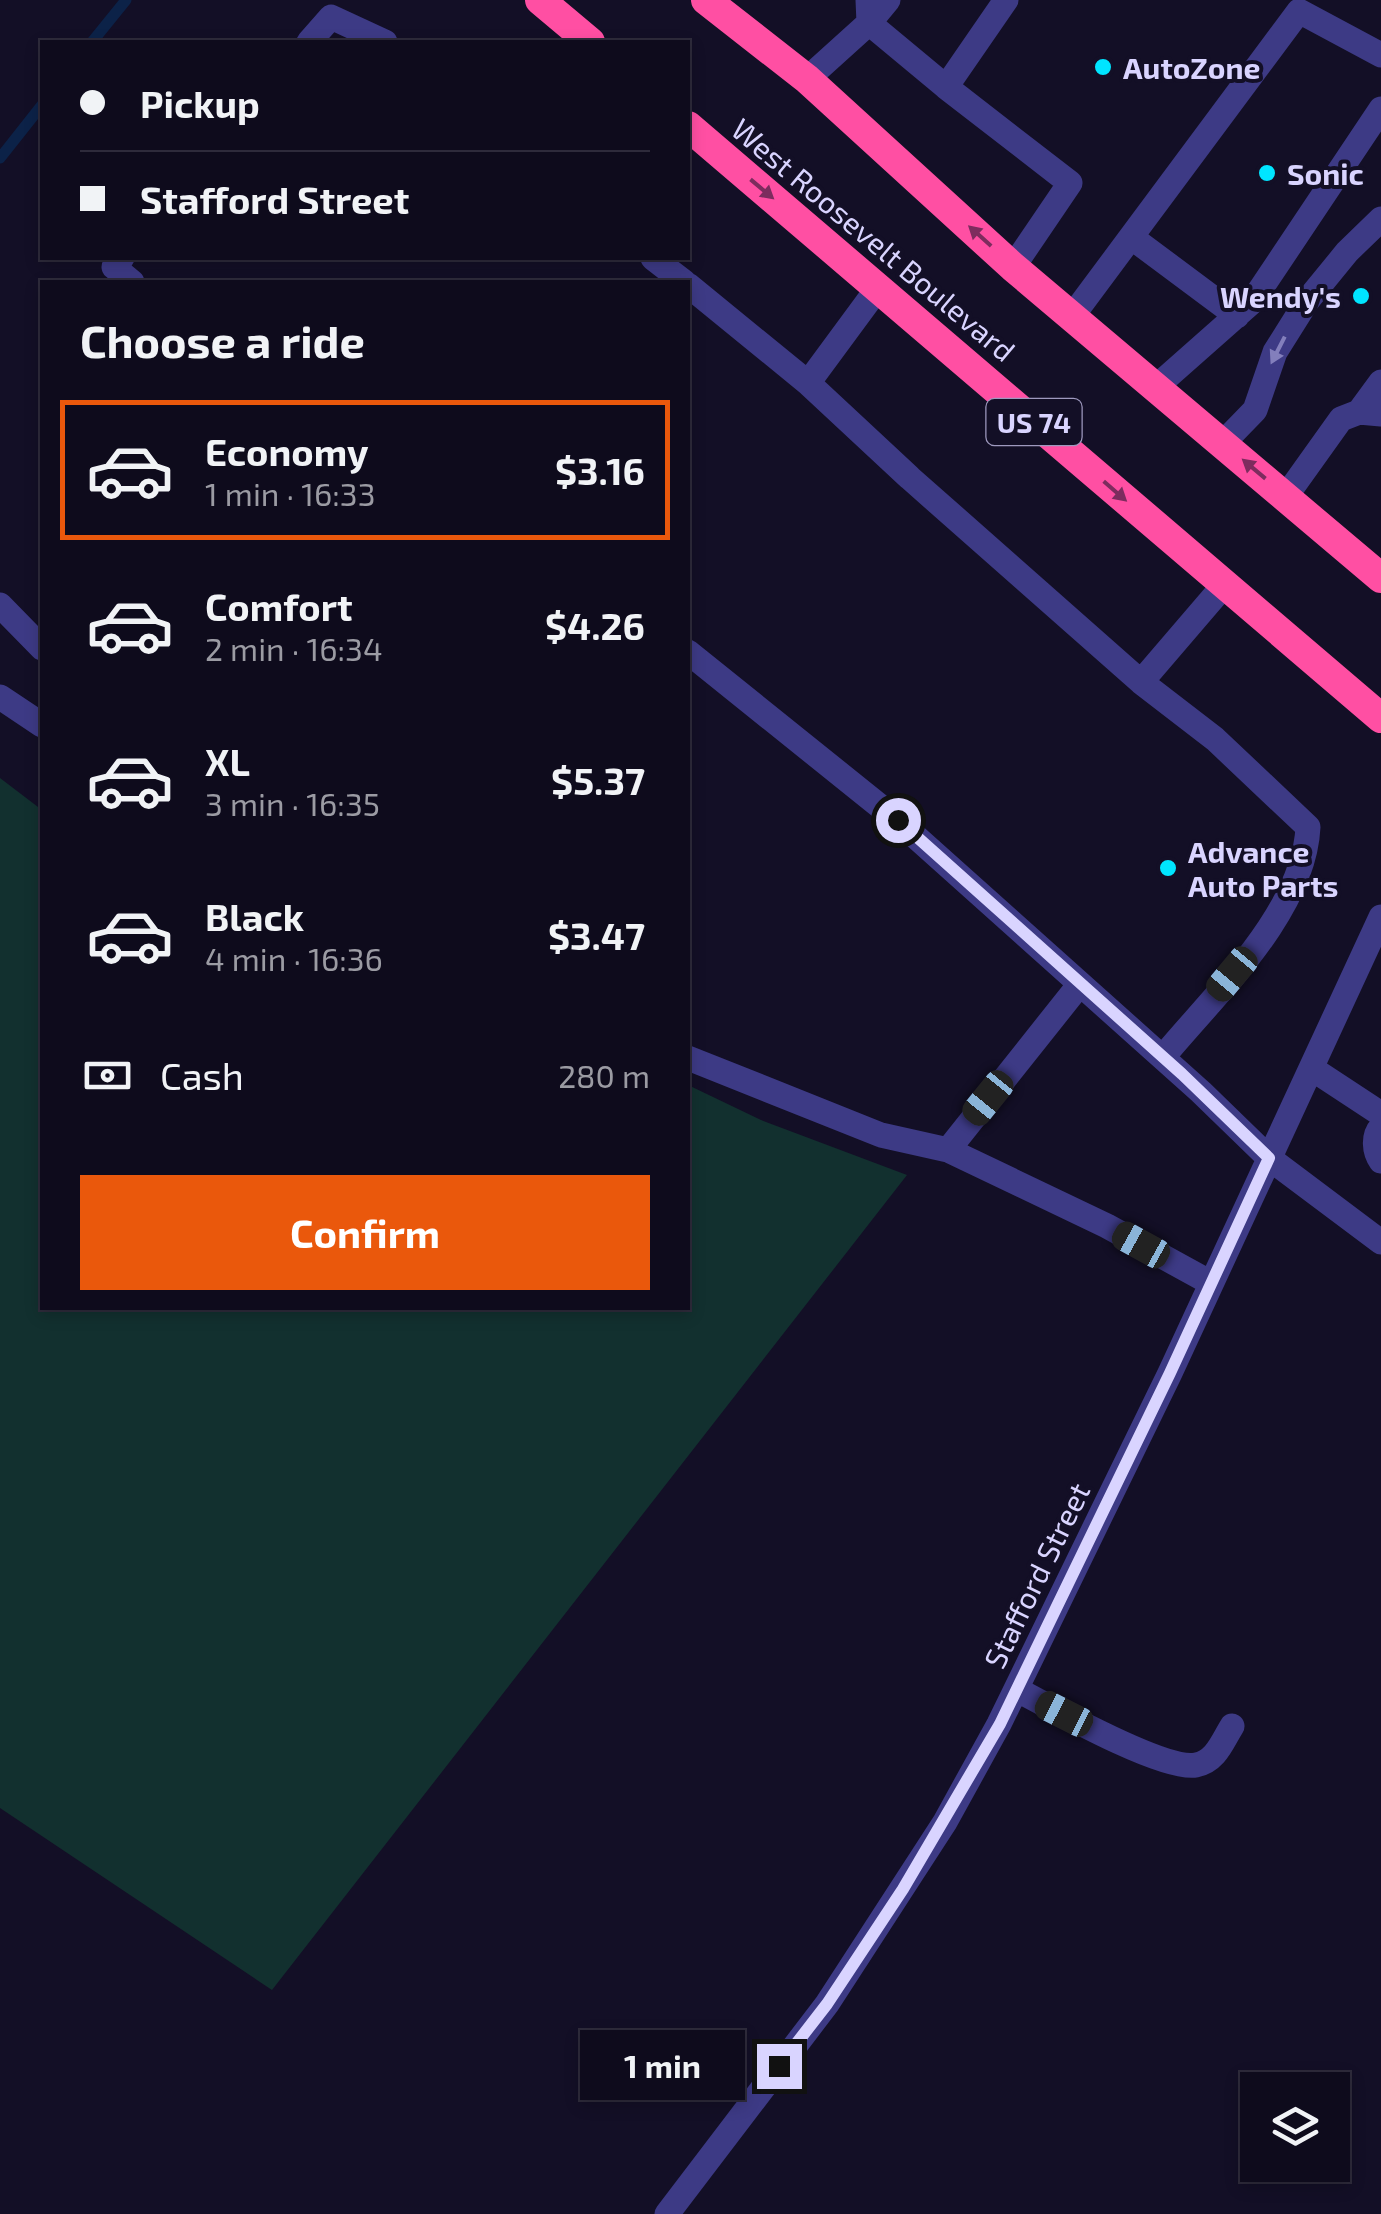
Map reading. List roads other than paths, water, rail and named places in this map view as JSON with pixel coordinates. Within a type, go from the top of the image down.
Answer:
[{"type":"highway","points":[[540,0],[588,40]]},
{"type":"highway","points":[[706,0],[807,78],[1013,267],[1381,578]]},
{"type":"highway","name":"West Roosevelt Boulevard","points":[[690,128],[1381,718]]},
{"type":"street","points":[[807,78],[868,12],[888,0]]},
{"type":"street","points":[[946,86],[1006,0]]},
{"type":"street","points":[[1073,315],[1299,11],[1381,54]]},
{"type":"street","points":[[868,12],[946,86],[1070,183],[1013,267]]},
{"type":"street","points":[[311,40],[331,17],[380,40]]},
{"type":"street","points":[[1157,386],[1252,302],[1381,108]]},
{"type":"street","points":[[1223,442],[1255,410],[1275,352],[1307,301],[1347,252],[1381,219]]},
{"type":"street","points":[[1131,237],[1236,316]]},
{"type":"street","points":[[120,260],[114,267],[130,280]]},
{"type":"street","points":[[656,260],[681,280]]},
{"type":"street","points":[[690,287],[808,382],[910,478],[1142,682],[1215,739],[1308,827],[1307,854],[1279,917],[1163,1058]]},
{"type":"street","points":[[808,382],[878,288]]},
{"type":"street","points":[[1286,496],[1341,420],[1370,413],[1381,382]]},
{"type":"street","points":[[1142,682],[1225,584]]},
{"type":"street","points":[[0,605],[40,646]]},
{"type":"street","points":[[690,654],[898,820],[1269,1158],[1381,1242]]},
{"type":"street","points":[[0,697],[40,724]]},
{"type":"street","name":"Stafford Street","points":[[667,2214],[827,2004],[945,1822],[1016,1689],[1170,1373],[1381,917]]},
{"type":"street","points":[[948,1150],[1080,984]]},
{"type":"street","points":[[690,1059],[882,1135],[948,1150],[1107,1226],[1210,1283]]},
{"type":"street","points":[[1311,1068],[1381,1114]]},
{"type":"street","points":[[1381,1126],[1376,1132],[1376,1154],[1381,1161]]},
{"type":"street","points":[[1016,1689],[1138,1749],[1194,1766],[1214,1758],[1232,1726]]},
{"type":"waterway","points":[[94,40],[126,0]]},
{"type":"waterway","points":[[0,158],[40,108]]},
{"type":"place","name":"AutoZone","points":[[1103,67]]},
{"type":"place","name":"Sonic","points":[[1267,173]]},
{"type":"place","name":"Wendy's","points":[[1361,296]]},
{"type":"place","name":"Advance Auto Parts","points":[[1168,868]]}]
